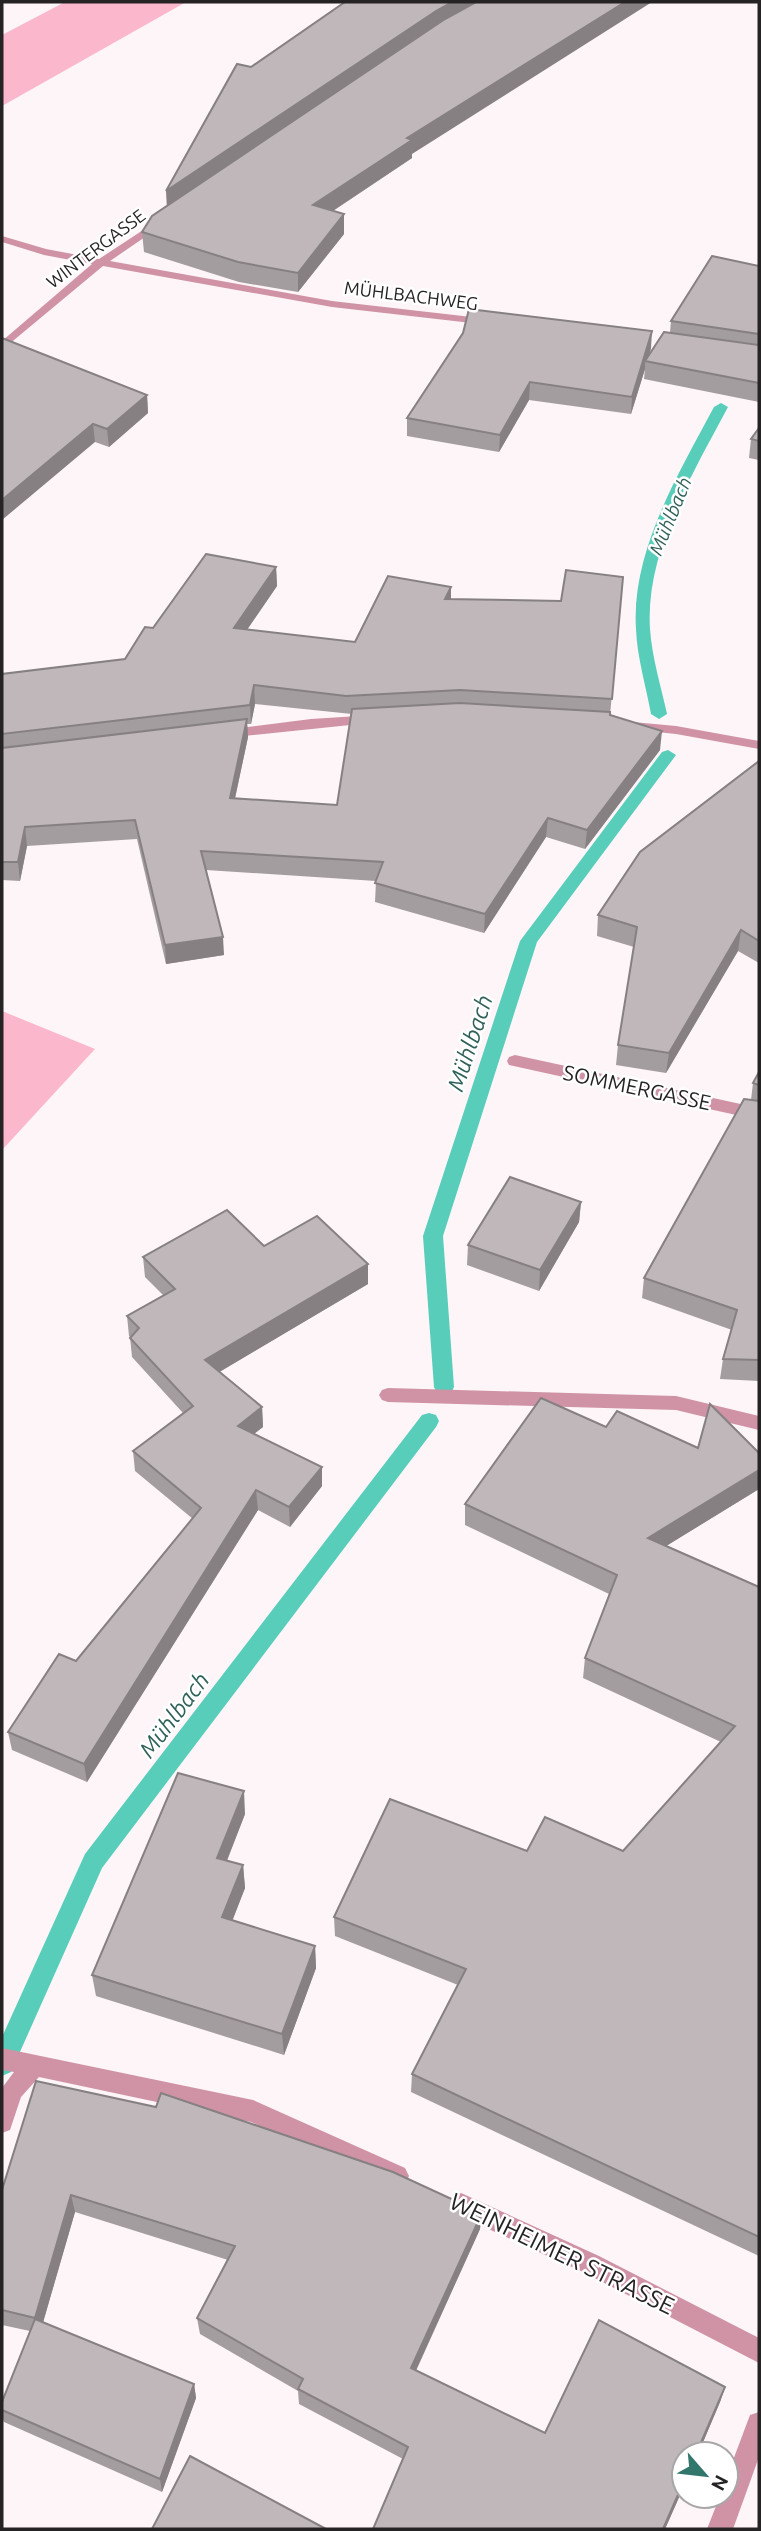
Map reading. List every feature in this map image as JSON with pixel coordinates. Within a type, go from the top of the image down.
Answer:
[{"type":"street","name":"WINTERGASSE","points":[[2,347],[101,262],[169,216]]},
{"type":"street","name":"MÜHLBACHWEG","points":[[2,239],[44,252],[332,304],[498,323]]},
{"type":"street","points":[[204,737],[311,723],[392,718]]},
{"type":"street","points":[[608,724],[676,730],[759,746]]},
{"type":"street","name":"SOMMERGASSE","points":[[514,1061],[759,1114]]},
{"type":"street","points":[[388,1395],[676,1403],[759,1423]]},
{"type":"street","points":[[2,2059],[253,2111],[417,2185]]},
{"type":"street","points":[[2,2122],[12,2091],[36,2064]]},
{"type":"street","name":"WEINHEIMER STRASSE","points":[[442,2196],[591,2264],[759,2351]]},
{"type":"street","points":[[720,2529],[759,2424]]},
{"type":"shaded area","points":[[65,2],[186,2],[2,106],[2,35]]},
{"type":"shaded area","points":[[2,1011],[95,1049],[2,1150]]},
{"type":"building","points":[[345,2],[452,2],[166,191],[237,64],[251,67]]},
{"type":"building","points":[[476,2],[625,2],[407,138],[412,140],[313,205],[344,214],[298,273],[238,262],[142,232],[152,216],[445,19]]},
{"type":"building","points":[[712,256],[759,266],[759,334],[671,321]]},
{"type":"building","points":[[469,309],[652,331],[632,397],[530,382],[500,435],[407,418],[463,333]]},
{"type":"building","points":[[664,332],[759,345],[759,383],[645,361]]},
{"type":"building","points":[[2,338],[147,395],[107,429],[93,424],[2,500]]},
{"type":"building","points":[[759,428],[759,441],[751,439]]},
{"type":"building","points":[[206,554],[276,567],[234,628],[355,642],[388,576],[451,587],[445,599],[561,601],[566,570],[623,577],[612,699],[460,690],[346,696],[254,685],[250,705],[2,734],[2,674],[125,659],[145,627],[153,628]]},
{"type":"building","points":[[460,703],[610,712],[610,715],[662,731],[587,830],[548,818],[485,914],[375,883],[383,862],[201,851],[223,937],[165,945],[135,820],[25,827],[18,862],[2,862],[2,748],[247,719],[230,798],[337,805],[352,709]]},
{"type":"building","points":[[759,761],[759,941],[741,930],[669,1053],[618,1045],[637,927],[598,915],[640,852]]},
{"type":"building","points":[[759,1072],[759,1085],[753,1083]]},
{"type":"building","points":[[744,1099],[759,1101],[759,1360],[723,1359],[737,1310],[644,1278]]},
{"type":"building","points":[[510,1177],[581,1202],[540,1270],[468,1245]]},
{"type":"building","points":[[227,1210],[264,1246],[317,1216],[368,1264],[205,1360],[262,1407],[238,1426],[322,1467],[289,1507],[256,1490],[84,1764],[8,1732],[59,1654],[76,1661],[201,1508],[133,1451],[193,1406],[130,1338],[139,1328],[127,1316],[175,1289],[143,1257]]},
{"type":"building","points":[[541,1398],[606,1427],[617,1411],[698,1448],[710,1404],[759,1453],[759,1470],[648,1538],[759,1587],[759,2237],[412,2074],[466,1969],[334,1917],[390,1799],[527,1851],[545,1817],[623,1851],[735,1726],[585,1658],[617,1575],[465,1504]]},
{"type":"building","points":[[178,1773],[244,1791],[217,1858],[243,1865],[222,1917],[315,1946],[282,2034],[92,1975]]},
{"type":"building","points":[[36,2081],[156,2107],[161,2093],[393,2172],[482,2213],[411,2368],[545,2433],[599,2320],[725,2387],[702,2440],[670,2440],[671,2510],[663,2529],[373,2529],[408,2447],[298,2389],[303,2379],[197,2318],[235,2246],[71,2195],[35,2318],[2,2310],[2,2190]]},
{"type":"building","points":[[35,2319],[194,2384],[160,2479],[2,2410],[2,2402]]},
{"type":"building","points":[[190,2456],[326,2529],[152,2529]]},
{"type":"waterway","name":"Mühlbach","points":[[659,714],[643,629],[643,604],[648,576],[668,515],[721,407]]},
{"type":"waterway","name":"Mühlbach","points":[[444,1387],[433,1236],[529,941],[668,755]]},
{"type":"waterway","name":"Mühlbach","points":[[2,2064],[93,1861],[429,1421]]}]
